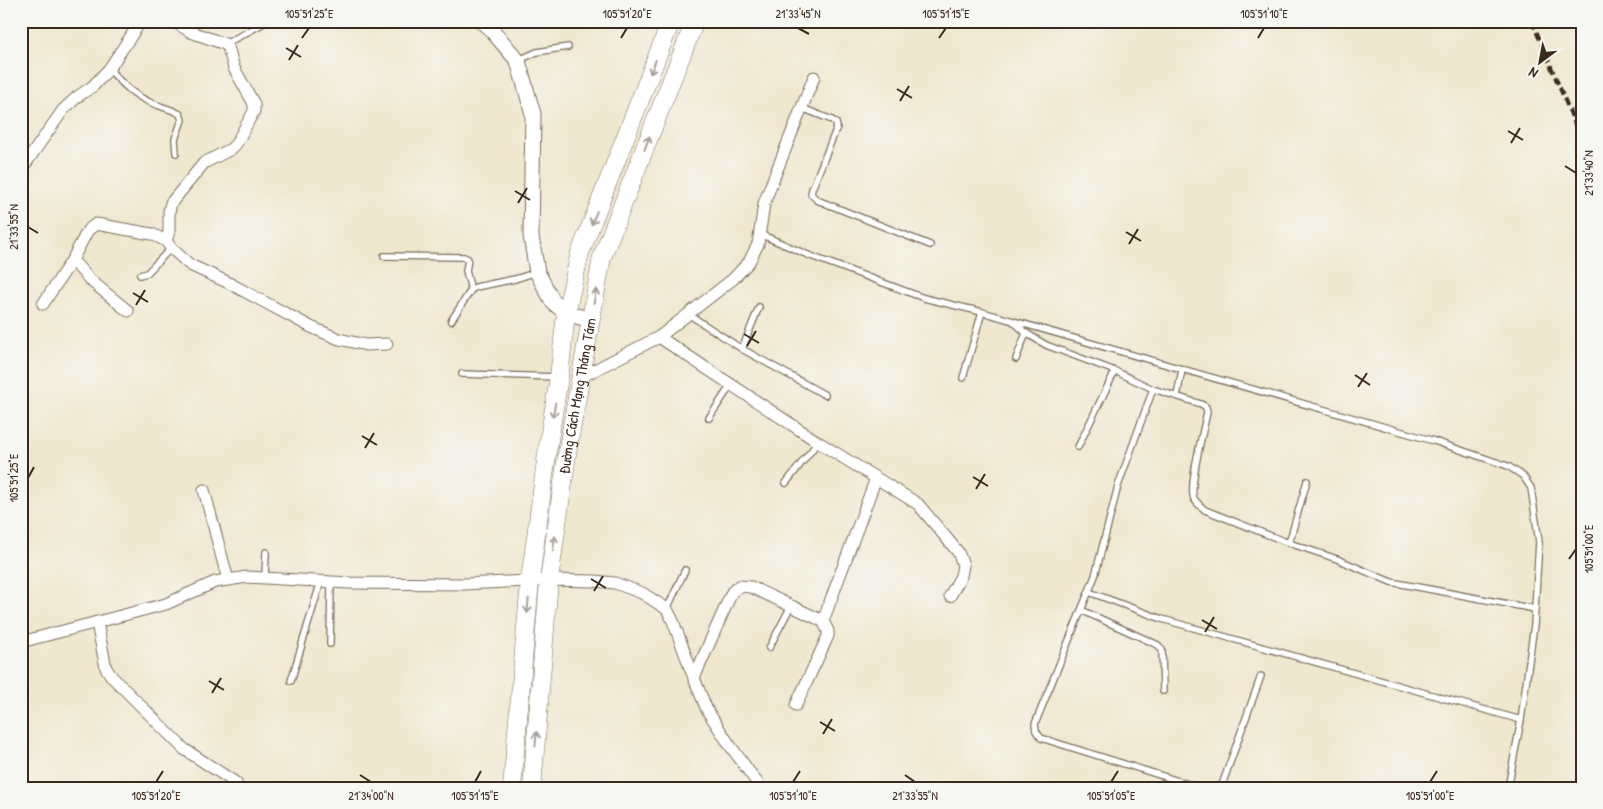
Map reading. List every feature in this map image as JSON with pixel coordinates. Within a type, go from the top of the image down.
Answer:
[{"type":"main road","points":[[481,21],[490,28],[518,61],[533,114],[531,236],[537,272],[553,302],[566,313],[591,320]]},
{"type":"main road","name":"Đường Cách Mạng Tháng Tám","points":[[512,788],[530,582],[548,446],[560,377],[566,313],[580,253],[671,21]]},
{"type":"main road","name":"Đường Cách Mạng Tháng Tám","points":[[532,788],[549,580],[568,448],[602,258],[695,21]]},
{"type":"street","points":[[21,170],[64,110],[77,97],[93,86],[109,69],[141,21]]},
{"type":"street","points":[[168,245],[171,203],[204,163],[231,149],[236,144],[254,111],[254,104],[234,68],[228,47],[225,44],[192,32],[173,21]]},
{"type":"street","points":[[581,377],[658,337],[733,279],[749,262],[758,244],[764,204],[814,77]]},
{"type":"street","points":[[43,304],[72,260],[88,230],[96,224],[147,233],[168,245],[190,265],[311,327],[339,339],[366,345],[387,344]]},
{"type":"street","points":[[72,260],[90,280],[128,311]]},
{"type":"street","points":[[658,337],[818,442],[918,504],[958,552],[963,565],[961,576],[950,596]]},
{"type":"street","points":[[823,621],[876,478]]},
{"type":"street","points":[[204,490],[228,580]]},
{"type":"street","points":[[21,642],[166,604],[215,582],[247,577],[326,582],[464,584],[549,580],[615,583],[642,593],[667,609],[708,710],[729,744],[761,788]]},
{"type":"street","points":[[694,678],[732,592],[739,586],[751,587],[823,621],[828,631],[828,636],[796,705]]},
{"type":"street","points":[[97,623],[106,668],[112,677],[184,749],[236,783]]},
{"type":"lane","points":[[225,44],[266,22]]},
{"type":"lane","points":[[518,61],[536,52],[568,47]]},
{"type":"lane","points":[[109,69],[123,86],[134,94],[180,114],[182,120],[175,139],[176,153]]},
{"type":"lane","points":[[802,108],[832,120],[836,123],[837,127],[811,194],[817,200],[930,245]]},
{"type":"lane","points":[[760,234],[808,255],[924,298],[1012,320],[1434,441],[1508,466],[1523,476],[1531,488],[1539,542],[1535,609],[1522,720],[1508,788]]},
{"type":"lane","points":[[140,275],[148,273],[168,245]]},
{"type":"lane","points":[[384,256],[464,257],[468,259],[466,271],[471,290]]},
{"type":"lane","points":[[451,321],[471,290],[476,287],[537,272]]},
{"type":"lane","points":[[742,349],[759,307]]},
{"type":"lane","points":[[963,378],[982,312]]},
{"type":"lane","points":[[688,314],[742,349],[825,395]]},
{"type":"lane","points":[[1012,320],[1026,333],[1046,345],[1153,389],[1206,407],[1207,412],[1192,484],[1193,497],[1205,510],[1391,582],[1535,609]]},
{"type":"lane","points":[[1016,359],[1026,333]]},
{"type":"lane","points":[[1177,396],[1182,370]]},
{"type":"lane","points":[[1078,447],[1115,372]]},
{"type":"lane","points":[[462,374],[560,377]]},
{"type":"lane","points":[[709,418],[731,385]]},
{"type":"lane","points":[[1153,389],[1118,486],[1089,592],[1035,724],[1036,731],[1041,738],[1201,788]]},
{"type":"lane","points":[[786,483],[818,442]]},
{"type":"lane","points":[[1289,543],[1307,481]]},
{"type":"lane","points":[[265,578],[266,552]]},
{"type":"lane","points":[[667,609],[685,570]]},
{"type":"lane","points":[[326,582],[330,644]]},
{"type":"lane","points":[[292,682],[326,582]]},
{"type":"lane","points":[[1089,592],[1162,619],[1522,720]]},
{"type":"lane","points":[[769,648],[792,606]]},
{"type":"lane","points":[[1082,610],[1158,646],[1162,650],[1163,691]]},
{"type":"lane","points":[[1215,788],[1222,784],[1261,676]]},
{"type":"railway","points":[[1532,21],[1582,141]]}]
